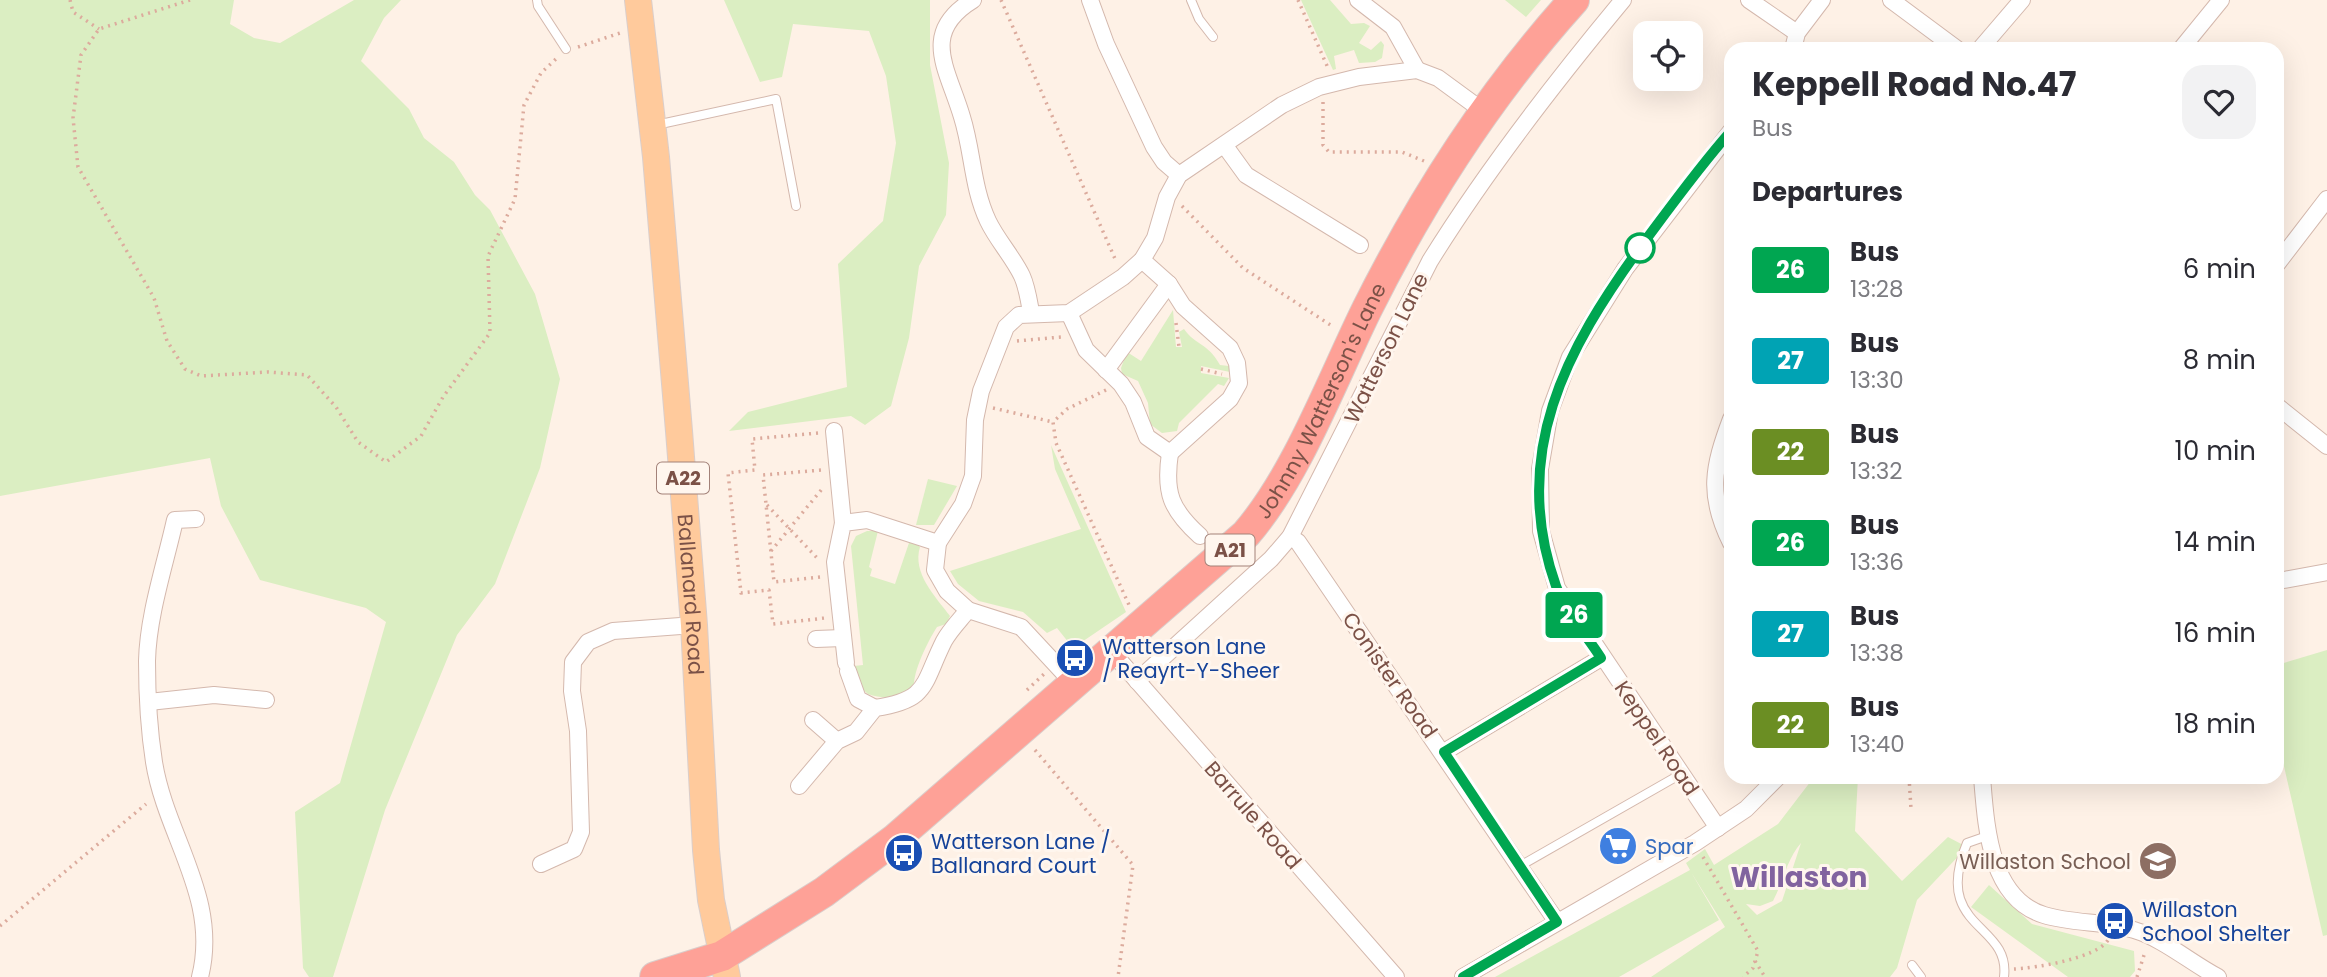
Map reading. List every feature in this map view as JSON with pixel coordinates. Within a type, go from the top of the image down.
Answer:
[{"type":"highway","name":"Johnny Watterson's Lane","points":[[655,977],[725,966],[895,839],[1236,545],[1255,524],[1288,470],[1408,229],[1483,111],[1574,0]]},
{"type":"main road","name":"Ballanard Road","points":[[639,12],[652,126],[694,625],[706,850],[711,901],[725,966]]},
{"type":"street","points":[[973,0],[950,17],[942,31],[941,54],[963,119],[975,187],[988,221],[1022,277],[1031,313]]},
{"type":"street","points":[[1090,0],[1106,44],[1154,147],[1164,162],[1179,175]]},
{"type":"street","points":[[1358,0],[1393,27],[1417,70]]},
{"type":"street","name":"Watterson Lane","points":[[1137,681],[1271,559],[1290,537],[1436,250],[1509,145],[1623,0]]},
{"type":"street","points":[[1749,0],[1795,41],[1822,0]]},
{"type":"street","points":[[1891,0],[1947,42]]},
{"type":"street","points":[[1986,42],[2022,0]]},
{"type":"street","points":[[2186,42],[2221,0]]},
{"type":"street","points":[[1074,684],[1021,627],[968,610],[940,580],[935,570],[938,543],[963,504],[973,476],[977,404],[1012,320],[1018,315],[1031,313],[1069,313],[1123,277],[1142,260],[1155,238],[1167,197],[1179,175],[1282,105],[1319,87],[1359,77],[1417,70],[1437,78],[1483,111]]},
{"type":"street","name":"Keppel Road","points":[[1718,828],[1601,658],[1557,588],[1541,530],[1540,469],[1550,411],[1570,357],[1596,311],[1673,203],[1724,140]]},
{"type":"street","points":[[1225,146],[1246,175],[1341,226],[1360,244]]},
{"type":"street","points":[[2284,255],[2327,200]]},
{"type":"street","points":[[1142,260],[1169,284],[1183,306],[1230,348],[1237,363],[1239,383],[1230,399],[1170,453],[1167,475],[1171,504],[1196,525]]},
{"type":"street","points":[[1106,370],[1169,284]]},
{"type":"street","points":[[1069,313],[1086,350],[1121,384],[1133,401],[1147,437],[1170,453]]},
{"type":"street","points":[[2284,412],[2327,446]]},
{"type":"street","points":[[834,431],[843,523],[836,547],[836,575],[847,667],[858,699],[874,708],[903,704],[922,691],[945,639],[968,610]]},
{"type":"street","points":[[1724,437],[1715,460],[1714,481],[1724,528]]},
{"type":"street","points":[[196,519],[175,520],[147,660],[154,762],[162,799],[182,843],[204,919],[206,943],[200,977]]},
{"type":"street","points":[[843,523],[867,520],[938,543]]},
{"type":"street","name":"Conister Road","points":[[1290,537],[1298,541],[1444,752],[1557,922]]},
{"type":"street","points":[[2284,580],[2327,572]]},
{"type":"street","points":[[541,864],[574,849],[581,832],[578,731],[572,691],[573,662],[588,642],[613,631],[694,625]]},
{"type":"street","points":[[816,639],[843,638]]},
{"type":"street","name":"Barrule Road","points":[[1112,652],[1396,977]]},
{"type":"street","points":[[1444,752],[1601,658]]},
{"type":"street","points":[[149,702],[214,695],[266,700]]},
{"type":"street","points":[[799,786],[837,741],[856,732],[874,708]]},
{"type":"street","points":[[813,720],[837,741]]},
{"type":"street","points":[[1463,977],[1695,843],[1762,795],[1772,784]]},
{"type":"street","points":[[1983,784],[1993,856],[2002,880],[2021,902],[2045,916],[2134,929],[2218,977]]},
{"type":"lane","points":[[537,0],[538,6],[566,49]]},
{"type":"lane","points":[[1191,0],[1199,19],[1213,37]]},
{"type":"lane","points":[[652,126],[776,99],[796,206]]},
{"type":"lane","points":[[1520,866],[1681,774]]},
{"type":"lane","points":[[1990,835],[1967,843],[1958,866],[1958,895],[1965,914],[1986,932],[2003,958],[2004,973]]},
{"type":"lane","points":[[1912,965],[1921,977]]},
{"type":"path","points":[[70,0],[73,12],[99,29]]},
{"type":"path","points":[[190,0],[99,29],[81,55],[73,118],[78,167],[154,298],[167,341],[185,369],[201,376],[268,372],[307,375],[336,407],[358,442],[386,462],[421,436],[443,397],[490,333],[488,256],[515,199],[524,106],[541,73],[566,49],[600,42],[639,12]]},
{"type":"path","points":[[1001,0],[1123,277]]},
{"type":"path","points":[[1298,0],[1330,72]]},
{"type":"path","points":[[1323,99],[1323,145],[1329,152],[1402,152],[1427,162]]},
{"type":"path","points":[[1178,202],[1243,268],[1332,326]]},
{"type":"path","name":"Johnny Watterson's Lane","points":[[1326,339],[1338,315]]},
{"type":"path","points":[[1001,342],[1068,336]]},
{"type":"path","points":[[1053,422],[1067,409],[1121,384]]},
{"type":"path","points":[[977,404],[1053,422]]},
{"type":"path","points":[[1053,422],[1056,443],[1132,610],[1136,604]]},
{"type":"path","points":[[834,431],[752,439],[755,470],[728,473],[741,593],[769,590],[773,624],[841,616]]},
{"type":"path","points":[[836,575],[774,582],[763,475],[838,468]]},
{"type":"path","points":[[771,552],[838,468]]},
{"type":"path","points":[[766,504],[836,575]]},
{"type":"path","points":[[1027,741],[1133,865],[1118,977]]},
{"type":"path","points":[[1909,784],[1911,809]]},
{"type":"path","points":[[0,926],[148,803],[162,799]]},
{"type":"path","points":[[1695,843],[1758,951],[1753,968],[1743,977]]},
{"type":"path","points":[[2004,973],[2080,957],[2105,946],[2117,927]]},
{"type":"path","points":[[2137,977],[2139,963],[2152,938]]},
{"type":"path","points":[[1755,961],[1765,977]]},
{"type":"green space","points":[[0,0],[234,0],[230,24],[254,38],[280,43],[354,0],[401,0],[384,18],[361,61],[409,109],[424,138],[454,162],[475,195],[490,210],[535,294],[560,379],[540,468],[495,584],[457,635],[385,810],[333,977],[309,977],[303,968],[295,812],[340,783],[386,622],[366,608],[260,580],[221,506],[210,458],[0,496]]},
{"type":"green space","points":[[724,0],[930,0],[930,65],[949,163],[946,215],[919,266],[909,338],[891,406],[865,425],[851,416],[729,431],[748,412],[847,387],[838,264],[883,221],[896,143],[886,76],[869,31],[793,24],[782,77],[760,82]]},
{"type":"green space","points":[[1301,0],[1330,0],[1351,24],[1364,23],[1370,26],[1359,43],[1371,50],[1381,41],[1384,45],[1382,58],[1375,62],[1359,63],[1354,50],[1334,56],[1336,69],[1333,70]]},
{"type":"green space","points":[[1505,0],[1541,0],[1526,17]]},
{"type":"green space","points":[[1173,310],[1176,347],[1182,347],[1179,332],[1184,329],[1211,352],[1220,365],[1229,366],[1230,372],[1201,366],[1201,373],[1229,378],[1224,386],[1218,384],[1179,423],[1177,431],[1162,433],[1150,424],[1148,403],[1138,381],[1122,374],[1121,368],[1127,352],[1141,361]]},
{"type":"green space","points":[[1051,445],[1126,612],[1073,648],[1057,628],[1047,633],[1023,612],[979,601],[958,584],[950,571],[1081,529],[1055,469]]},
{"type":"green space","points":[[928,479],[957,486],[934,525],[916,525]]},
{"type":"green space","points":[[867,531],[878,531],[869,567],[872,569],[870,576],[895,584],[910,540],[920,547],[919,566],[926,584],[950,616],[946,624],[937,627],[929,640],[918,665],[914,687],[899,696],[880,697],[868,694],[860,687],[854,666],[863,665],[851,546],[856,536]]},
{"type":"green space","points":[[2327,650],[2327,935],[2323,936],[2284,766],[2284,663]]},
{"type":"green space","points":[[1809,784],[1858,784],[1855,831],[1902,881],[1948,837],[1967,847],[1917,900],[1897,968],[1890,977],[1651,977],[1725,927],[1691,872],[1719,920],[1619,977],[1495,977],[1690,870],[1686,863],[1705,849],[1714,865],[1778,824]],"holes":[[[1801,843],[1782,901],[1757,915],[1746,904],[1760,906],[1773,901],[1789,863]]]},
{"type":"green space","points":[[1989,885],[2032,924],[2134,951],[2135,971],[2130,977],[2068,977],[1971,907]]},
{"type":"bus line","name":"26","points":[[1463,977],[1557,922],[1444,752],[1601,658],[1557,588],[1541,530],[1540,469],[1550,411],[1559,382],[1596,311],[1673,203],[1724,140]]},
{"type":"place","name":"Watterson Lane / Reayrt-Y-Sheer","points":[[1075,658]]},
{"type":"place","name":"Spar","points":[[1618,846]]},
{"type":"place","name":"Watterson Lane / Ballanard Court","points":[[904,853]]},
{"type":"place","name":"Willaston School","points":[[2158,861]]},
{"type":"place","name":"Willaston School Shelter","points":[[2115,921]]},
{"type":"district","name":"Willaston","points":[[1799,877]]}]
